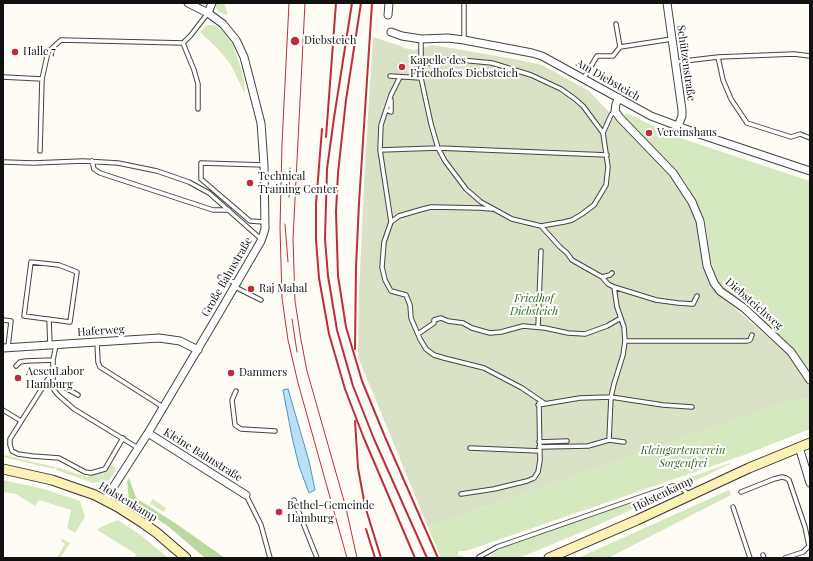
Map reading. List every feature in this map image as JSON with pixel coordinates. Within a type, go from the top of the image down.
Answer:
[{"type":"main road","name":"Holstenkamp","points":[[549,558],[637,520],[749,468],[810,443]]},
{"type":"main road","name":"Holstenkamp","points":[[3,469],[67,484],[105,500],[143,523],[186,558]]},
{"type":"street","name":"Große Bahnstraße","points":[[105,500],[148,433],[198,350],[262,240],[265,229],[264,165],[261,123],[244,57],[236,40],[223,24],[208,13],[188,3]]},
{"type":"street","points":[[208,13],[212,3]]},
{"type":"street","points":[[388,15],[389,3]]},
{"type":"street","name":"Schützenstraße","points":[[667,3],[682,110],[682,116],[678,126]]},
{"type":"street","name":"Am Diebsteich","points":[[391,32],[402,36],[421,39],[448,38],[464,40],[542,56],[651,116],[810,171]]},
{"type":"street","points":[[615,111],[619,98]]},
{"type":"street","name":"Diebsteichweg","points":[[615,111],[673,173],[692,202],[700,221],[707,266],[714,284],[720,291],[744,308],[792,352],[810,380]]},
{"type":"street","name":"Haferweg","points":[[5,348],[166,338],[180,341],[198,350]]},
{"type":"street","name":"Kleine Bahnstraße","points":[[148,433],[246,495]]},
{"type":"street","points":[[799,447],[810,483]]},
{"type":"lane","points":[[464,3],[464,40]]},
{"type":"lane","points":[[40,151],[42,79],[48,52],[61,40],[183,43],[208,13]]},
{"type":"lane","points":[[584,78],[597,56],[613,56],[620,46],[616,24]]},
{"type":"lane","points":[[421,39],[421,66],[421,78],[438,148],[451,170],[466,190],[481,202],[512,219],[541,226],[572,220],[594,205],[606,185],[608,167],[607,155],[603,134],[583,106],[575,99],[561,89],[531,75],[499,65],[476,61],[438,60],[421,66]]},
{"type":"lane","points":[[620,46],[672,39]]},
{"type":"lane","points":[[183,43],[198,84],[198,109]]},
{"type":"lane","points":[[675,62],[718,57],[794,54],[810,56]]},
{"type":"lane","points":[[718,57],[723,80],[731,99],[747,124],[791,137],[800,134],[810,138]]},
{"type":"lane","points":[[390,76],[421,78]]},
{"type":"lane","points":[[3,77],[42,79]]},
{"type":"lane","points":[[400,77],[391,95],[381,125],[380,150],[391,222],[384,242],[382,267],[385,280],[391,291],[406,295],[412,305],[411,318],[426,349],[434,355],[484,368],[522,388],[544,404]]},
{"type":"lane","points":[[603,134],[611,115],[615,111]]},
{"type":"lane","points":[[380,150],[438,148],[607,155]]},
{"type":"lane","points":[[3,162],[34,163],[92,161],[141,167],[175,177],[200,188],[229,210],[262,240]]},
{"type":"lane","points":[[92,161],[94,169],[100,173],[213,210],[229,210]]},
{"type":"lane","points":[[264,165],[201,163],[201,179],[250,221],[266,222]]},
{"type":"lane","points":[[391,222],[404,214],[431,207],[494,209]]},
{"type":"lane","points":[[541,226],[572,260],[602,277],[608,284],[614,287],[652,299],[678,303],[693,304],[697,296]]},
{"type":"lane","points":[[538,327],[541,250]]},
{"type":"lane","points":[[31,262],[59,265],[77,272],[70,322],[49,319],[24,316],[31,262]]},
{"type":"lane","points":[[602,277],[612,273]]},
{"type":"lane","points":[[220,277],[261,300]]},
{"type":"lane","points":[[610,440],[611,397],[625,341],[624,327],[617,308],[614,287]]},
{"type":"lane","points":[[418,334],[434,323],[434,320],[441,318],[464,323],[472,328],[490,333],[502,332],[523,326],[556,330],[568,334],[585,334],[607,326],[621,318]]},
{"type":"lane","points":[[49,319],[53,346],[52,372],[54,390],[68,404],[138,448]]},
{"type":"lane","points":[[3,320],[11,321],[5,348]]},
{"type":"lane","points":[[625,341],[747,341],[750,340],[752,335]]},
{"type":"lane","points":[[97,342],[98,362],[100,367],[164,407]]},
{"type":"lane","points":[[16,366],[20,362],[26,361],[53,360]]},
{"type":"lane","points":[[52,372],[10,439],[12,451],[18,454],[59,458],[88,473],[105,469],[123,438]]},
{"type":"lane","points":[[53,383],[59,384],[78,395]]},
{"type":"lane","points":[[236,391],[232,400],[235,425],[241,429],[275,431]]},
{"type":"lane","points":[[538,406],[544,404],[555,404],[580,398],[611,397],[663,405],[692,407]]},
{"type":"lane","points":[[461,494],[494,489],[534,478],[538,472],[540,449],[539,400]]},
{"type":"lane","points":[[3,410],[21,421]]},
{"type":"lane","points":[[470,448],[540,449],[588,446],[610,440],[624,442]]},
{"type":"lane","points":[[539,442],[567,441]]},
{"type":"lane","points":[[741,492],[782,477],[786,478],[791,484],[809,542],[808,548],[803,552],[785,558]]},
{"type":"lane","points":[[479,557],[497,547],[675,486],[679,486],[689,495]]},
{"type":"lane","points":[[246,495],[261,525],[270,558]]},
{"type":"lane","points":[[294,500],[317,558]]},
{"type":"lane","points":[[732,507],[750,558]]},
{"type":"lane","points":[[805,527],[810,526]]},
{"type":"green space","points":[[216,3],[224,3],[227,15],[218,12]]},
{"type":"green space","points":[[207,25],[214,25],[220,28],[232,43],[244,80],[245,94],[231,65],[218,49],[200,32]]},
{"type":"green space","name":"Friedhof Diebsteich","points":[[373,37],[414,50],[433,45],[542,65],[589,91],[670,176],[688,203],[696,220],[706,275],[711,287],[788,355],[810,387],[810,398],[788,402],[428,527],[358,357],[359,293],[365,164]]},
{"type":"green space","points":[[627,113],[671,135],[810,181],[810,373],[794,350],[746,306],[723,289],[716,278],[711,261],[705,220],[695,200],[684,180],[623,117]]},
{"type":"green space","name":"Kleingartenverein Sorgenfrei","points":[[810,398],[810,429],[744,455],[466,551],[459,551],[457,555],[465,558],[441,558],[428,527],[788,402]]},
{"type":"green space","points":[[3,455],[55,467],[54,469],[3,457]]},
{"type":"green space","points":[[730,463],[686,485],[677,482]]},
{"type":"green space","points":[[110,464],[115,467],[116,470],[109,480],[93,483],[56,470],[57,467],[87,477],[105,472]]},
{"type":"green space","points":[[129,478],[136,498],[225,558],[205,558],[169,527],[131,501],[129,499],[127,482]]},
{"type":"green space","points":[[3,480],[44,489],[80,501],[85,517],[75,533],[67,528],[71,510],[39,500],[35,506],[16,494],[3,492]]},
{"type":"green space","points":[[674,488],[677,489],[589,529],[519,558],[489,558],[502,548]]},
{"type":"green space","points":[[729,490],[731,495],[608,558],[578,558]]},
{"type":"green space","points":[[153,499],[166,508],[164,512],[150,503]]},
{"type":"green space","points":[[118,520],[142,536],[168,558],[135,558],[136,554],[97,530]]},
{"type":"green space","points":[[62,539],[70,543],[60,558],[57,558],[65,544],[61,541]]},
{"type":"water","points":[[288,389],[309,461],[315,490],[309,493],[299,466],[292,437],[283,390]]},
{"type":"tram line","points":[[289,3],[282,144],[280,228],[282,298],[288,340],[298,383],[347,558]]},
{"type":"tram line","points":[[305,3],[293,239],[295,301],[307,371],[346,508],[357,558]]},
{"type":"tram line","points":[[289,197],[290,168]]},
{"type":"tram line","points":[[285,224],[288,262]]},
{"type":"tram line","points":[[292,319],[297,352]]},
{"type":"railway","points":[[326,137],[336,3]]},
{"type":"railway","points":[[352,3],[327,169],[325,239],[328,276],[337,330],[353,386],[374,439],[427,558]]},
{"type":"railway","points":[[361,3],[346,100],[338,173],[336,212],[338,276],[346,327],[362,381],[438,558]]},
{"type":"railway","points":[[355,349],[356,267],[359,203],[372,3]]},
{"type":"railway","points":[[322,129],[316,204],[316,240],[319,278],[329,334],[345,389],[363,436],[415,558]]},
{"type":"railway","points":[[355,421],[358,468],[365,506],[381,558]]},
{"type":"railway","points":[[366,529],[375,558]]},
{"type":"place","name":"Diebsteich","points":[[295,41]]},
{"type":"place","name":"Halle 7","points":[[15,52]]},
{"type":"place","name":"Kapelle des Friedhofes Diebsteich","points":[[402,67]]},
{"type":"place","name":"Vereinshaus","points":[[649,133]]},
{"type":"place","name":"Technical Training Center","points":[[250,183]]},
{"type":"place","name":"Raj Mahal","points":[[251,289]]},
{"type":"place","name":"Dammers","points":[[231,373]]},
{"type":"place","name":"AescuLabor Hamburg","points":[[18,378]]},
{"type":"place","name":"Bethel-Gemeinde Hamburg","points":[[279,512]]}]
